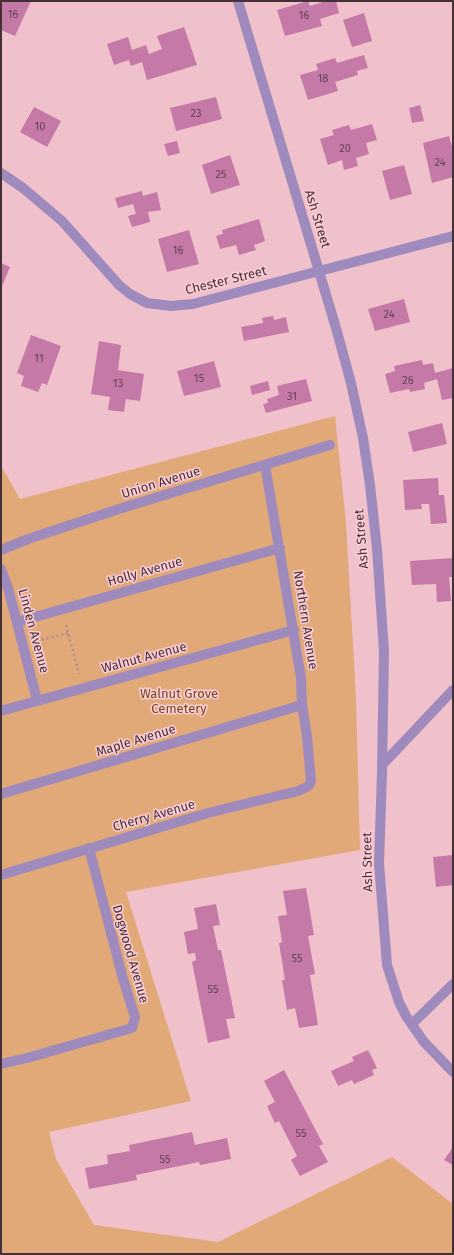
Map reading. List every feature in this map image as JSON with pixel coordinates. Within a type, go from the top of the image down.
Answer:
[{"type":"street","name":"Ash Street","points":[[238,1],[336,328],[351,383],[363,438],[377,549],[384,651],[379,863],[386,954],[389,972],[399,1002],[412,1024],[424,1042],[453,1072]]},
{"type":"street","name":"Chester Street","points":[[1,173],[23,188],[62,221],[119,285],[130,294],[147,303],[171,306],[193,304],[453,236]]},
{"type":"street","name":"Union Avenue","points":[[1,550],[28,538],[330,445]]},
{"type":"street","name":"Northern Avenue","points":[[266,465],[301,678],[302,705],[307,736],[311,780]]},
{"type":"street","name":"Holly Avenue","points":[[17,622],[280,548]]},
{"type":"street","name":"Linden Avenue","points":[[1,570],[8,588],[37,700]]},
{"type":"street","name":"Walnut Avenue","points":[[1,711],[294,630]]},
{"type":"street","points":[[382,765],[453,690]]},
{"type":"street","name":"Maple Avenue","points":[[1,794],[302,705]]},
{"type":"street","name":"Cherry Avenue","points":[[1,875],[208,813],[298,791],[307,787],[311,780]]},
{"type":"street","name":"Dogwood Avenue","points":[[1,1064],[132,1028],[135,1017],[123,979],[89,848]]},
{"type":"street","points":[[412,1024],[453,984]]},
{"type":"path","points":[[62,609],[82,688]]},
{"type":"path","points":[[23,645],[68,633]]},
{"type":"green space","name":"Walnut Grove Cemetery","points":[[335,416],[346,523],[356,698],[360,850],[126,892],[191,1101],[49,1132],[56,1159],[94,1225],[218,1242],[392,1157],[453,1204],[453,1254],[1,1254],[1,466],[20,499]]},
{"type":"building","points":[[1,1],[31,1],[15,36],[1,30]]},
{"type":"building","points":[[308,1],[310,6],[326,1],[336,1],[339,13],[320,19],[322,26],[285,36],[277,10]]},
{"type":"building","points":[[364,13],[372,41],[352,47],[343,20]]},
{"type":"building","points":[[184,27],[197,65],[147,80],[142,62],[131,66],[129,60],[114,65],[107,44],[128,37],[132,50],[146,45],[149,54],[162,49],[157,36]]},
{"type":"building","points":[[364,55],[368,68],[357,71],[358,75],[335,82],[338,91],[308,100],[300,75],[318,70],[316,64],[335,58],[337,63]]},
{"type":"building","points":[[216,97],[222,119],[176,131],[170,108]]},
{"type":"building","points":[[420,105],[424,121],[412,123],[409,108]]},
{"type":"building","points":[[34,107],[61,121],[47,147],[20,132]]},
{"type":"building","points":[[372,124],[377,140],[366,143],[369,154],[356,158],[358,166],[344,170],[342,160],[328,165],[320,139],[334,135],[332,130],[349,125],[351,130]]},
{"type":"building","points":[[449,136],[453,150],[453,177],[432,183],[423,143]]},
{"type":"building","points":[[177,141],[180,153],[168,156],[164,144]]},
{"type":"building","points":[[230,155],[240,185],[211,194],[202,165]]},
{"type":"building","points":[[404,165],[412,194],[390,200],[382,171]]},
{"type":"building","points":[[142,191],[143,196],[157,192],[161,210],[148,212],[150,222],[132,227],[128,216],[136,214],[133,204],[118,208],[115,198]]},
{"type":"building","points":[[259,219],[265,241],[254,245],[256,250],[239,255],[236,245],[220,249],[216,236],[223,234],[222,230]]},
{"type":"building","points":[[189,230],[199,264],[167,272],[158,239]]},
{"type":"building","points":[[1,263],[10,267],[1,289]]},
{"type":"building","points":[[404,299],[410,322],[375,331],[368,309]]},
{"type":"building","points":[[273,316],[274,320],[286,317],[289,332],[244,341],[241,327],[263,323],[262,318]]},
{"type":"building","points":[[31,335],[61,346],[47,385],[42,383],[38,392],[21,386],[24,376],[17,373]]},
{"type":"building","points":[[99,341],[121,345],[118,370],[144,374],[140,401],[126,399],[124,412],[108,410],[110,397],[91,394]]},
{"type":"building","points":[[422,360],[423,365],[433,363],[435,373],[453,368],[453,398],[442,400],[437,379],[424,383],[425,389],[410,392],[409,389],[390,393],[385,374],[395,371],[394,366]]},
{"type":"building","points":[[214,361],[221,387],[184,396],[177,371]]},
{"type":"building","points":[[306,379],[312,401],[266,413],[263,404],[268,403],[267,399],[279,395],[277,386]]},
{"type":"building","points":[[268,381],[270,390],[252,395],[250,386]]},
{"type":"building","points":[[442,423],[447,444],[413,452],[408,432]]},
{"type":"building","points":[[438,478],[439,495],[444,495],[447,523],[431,524],[429,504],[421,504],[422,509],[405,510],[403,480]]},
{"type":"building","points":[[453,558],[453,577],[449,577],[451,601],[437,602],[436,584],[412,585],[410,561]]},
{"type":"building","points":[[453,855],[453,885],[436,887],[433,857]]},
{"type":"building","points":[[306,888],[314,935],[308,936],[315,974],[310,975],[318,1025],[299,1028],[295,1008],[287,1010],[282,980],[285,980],[279,943],[282,942],[278,916],[287,915],[283,891]]},
{"type":"building","points":[[216,904],[220,925],[213,926],[218,950],[221,950],[235,1018],[226,1019],[230,1038],[208,1043],[192,962],[196,960],[195,953],[188,954],[184,932],[198,929],[194,908]]},
{"type":"building","points":[[368,1050],[377,1068],[372,1070],[374,1075],[354,1084],[352,1080],[338,1086],[331,1071],[354,1061],[352,1057]]},
{"type":"building","points":[[284,1070],[323,1144],[319,1146],[328,1162],[300,1176],[291,1160],[297,1156],[279,1121],[275,1123],[267,1106],[275,1102],[264,1081]]},
{"type":"building","points":[[192,1132],[195,1145],[227,1138],[231,1159],[200,1165],[199,1162],[136,1175],[137,1180],[89,1189],[85,1168],[108,1164],[107,1155],[130,1151],[129,1145]]},
{"type":"building","points":[[453,1147],[453,1165],[444,1160]]}]
